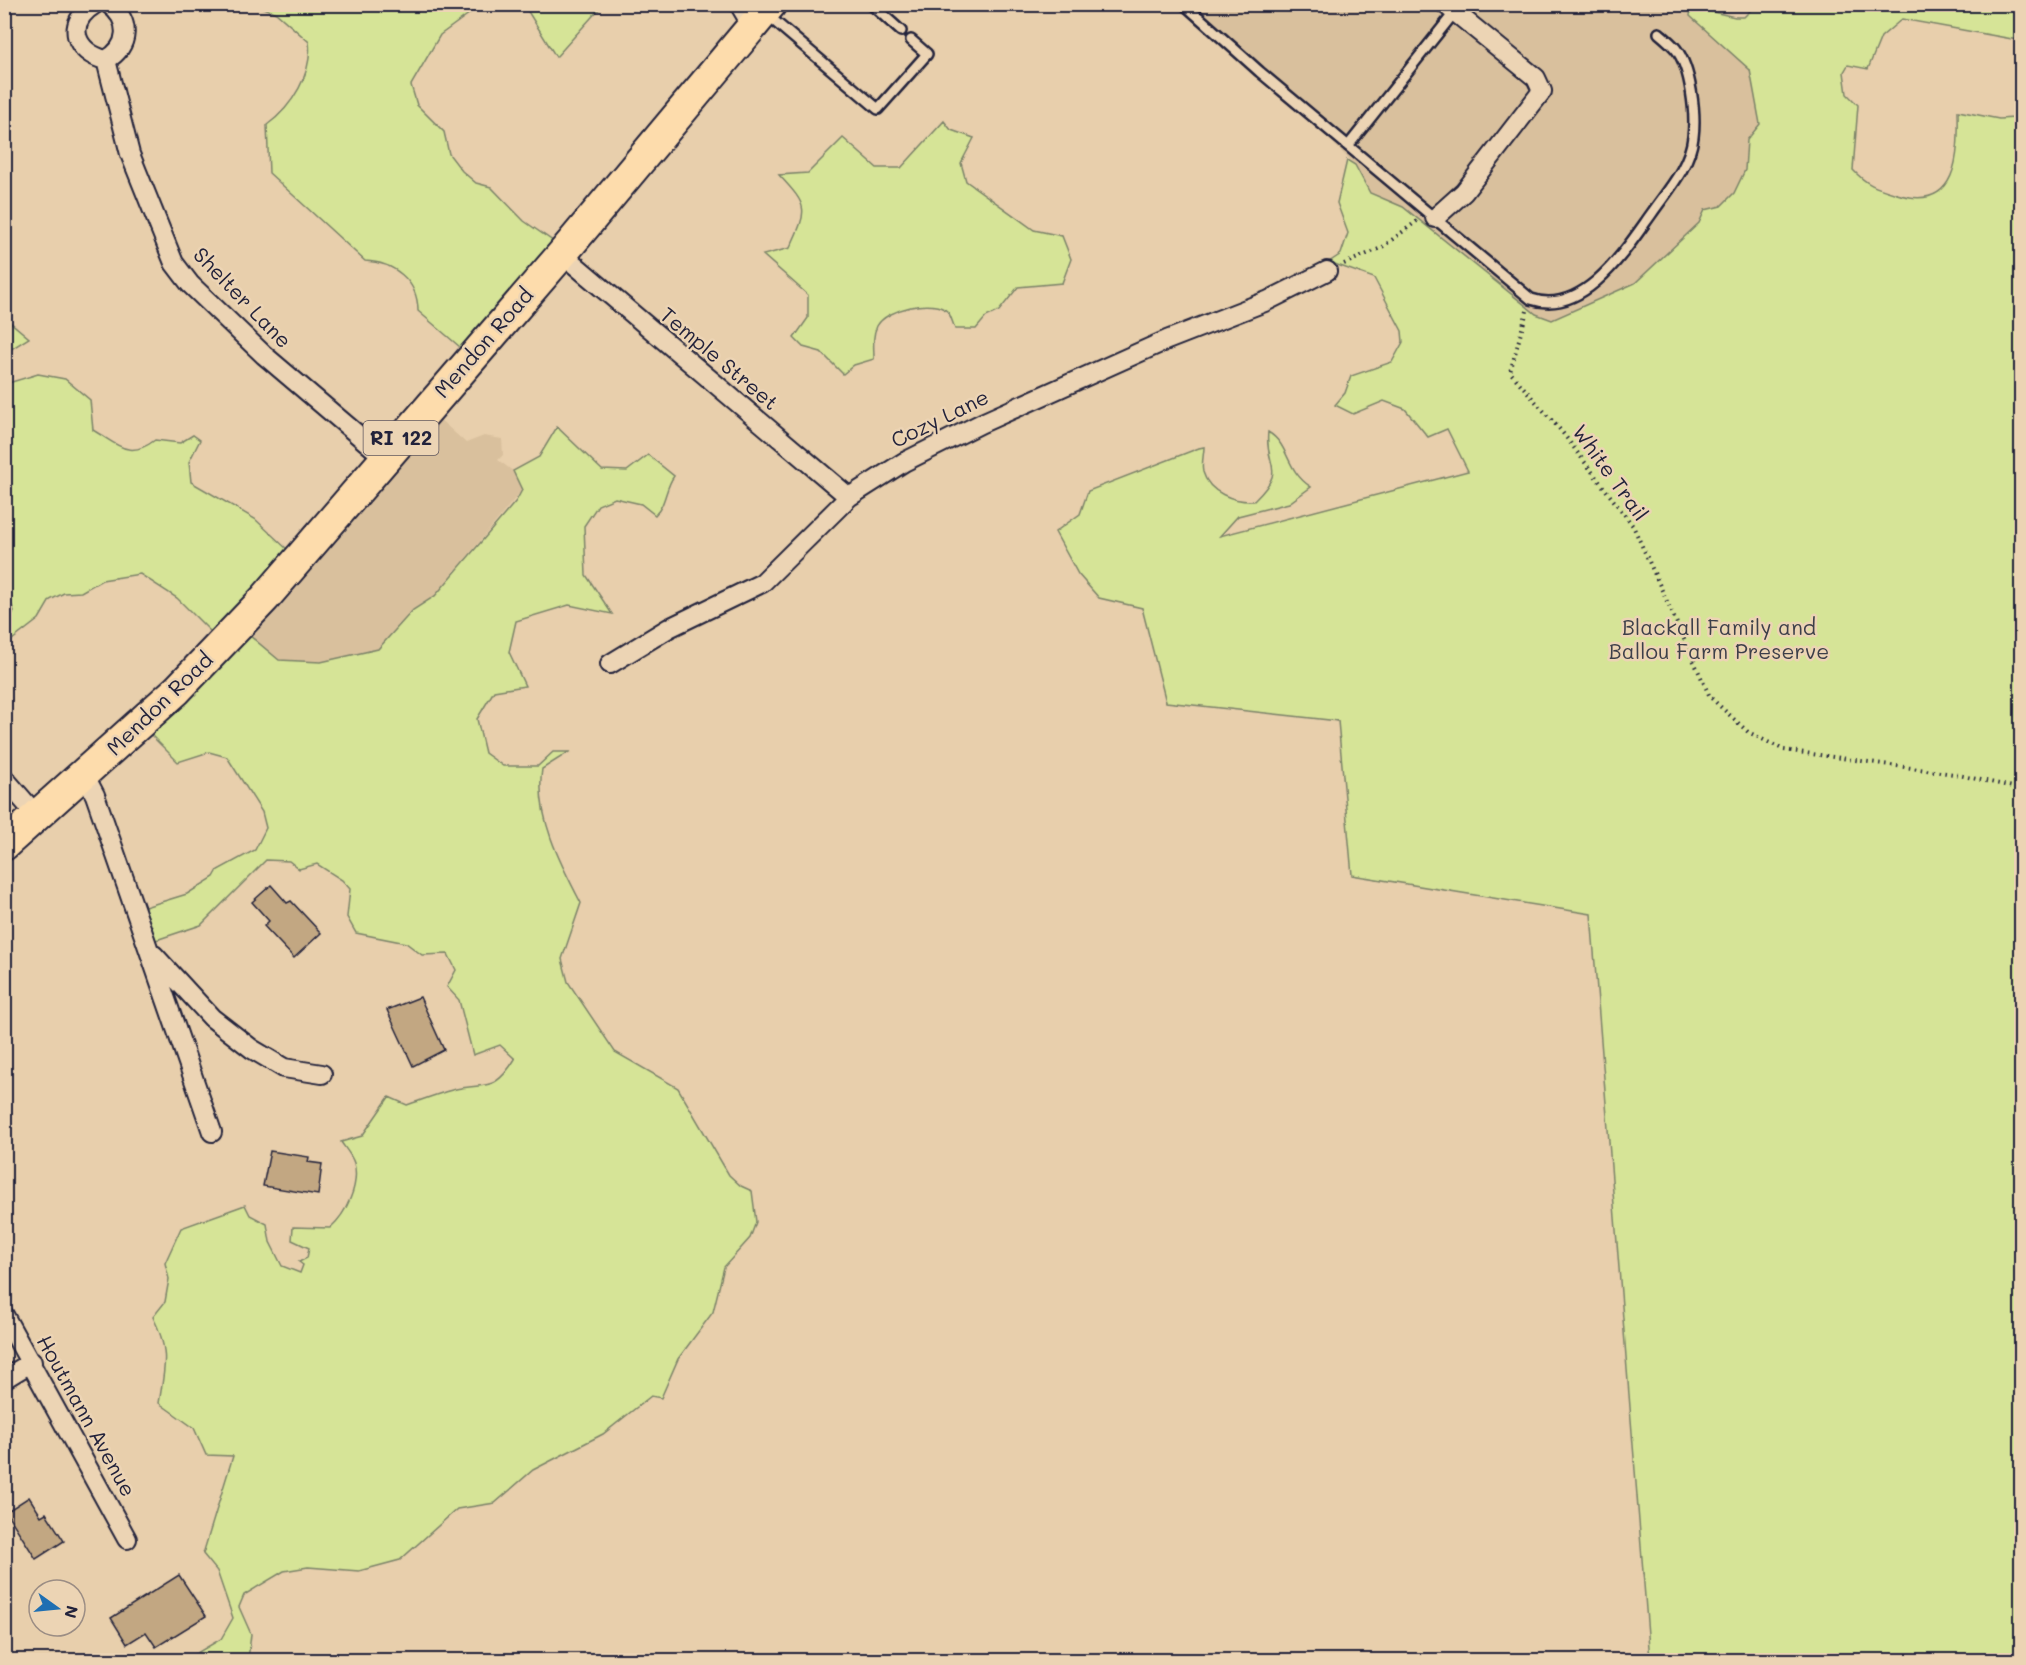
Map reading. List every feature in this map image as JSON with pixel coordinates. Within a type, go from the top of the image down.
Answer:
[{"type":"main road","name":"Mendon Road","points":[[4,845],[85,776],[177,690],[265,598],[561,254],[756,12]]},
{"type":"street","points":[[95,4],[80,18],[76,32],[81,45],[90,57],[106,60],[118,54],[124,43],[125,26],[120,12],[109,4]]},
{"type":"street","points":[[1431,215],[1464,192],[1542,91],[1536,78],[1450,9]]},
{"type":"street","name":"Shelter Lane","points":[[106,60],[130,154],[174,263],[190,284],[264,355],[384,457]]},
{"type":"street","name":"Temple Street","points":[[561,254],[849,497]]},
{"type":"street","name":"Cozy Lane","points":[[610,664],[669,628],[762,583],[849,497],[875,478],[982,423],[1167,340],[1267,300],[1327,272]]},
{"type":"street","points":[[85,776],[95,795],[151,951],[212,1132]]},
{"type":"street","points":[[4,778],[37,816]]},
{"type":"street","points":[[151,951],[212,1018],[252,1049],[284,1068],[322,1074]]},
{"type":"street","name":"Houtmann Avenue","points":[[4,1315],[128,1539]]},
{"type":"street","points":[[4,1379],[32,1362]]},
{"type":"lane","points":[[871,4],[901,31]]},
{"type":"lane","points":[[1184,4],[1348,146],[1531,299],[1546,304],[1564,300],[1584,290],[1615,265],[1681,172],[1693,139],[1694,105],[1677,50],[1659,33]]},
{"type":"lane","points":[[1348,146],[1450,9]]},
{"type":"lane","points":[[756,12],[878,109],[927,54],[911,40]]},
{"type":"path","points":[[1327,272],[1381,248],[1431,215]]},
{"type":"path","name":"White Trail","points":[[1531,299],[1510,372],[1562,432],[1633,525],[1710,697],[1748,732],[1784,750],[1954,774],[2022,789]]},
{"type":"shaded area","points":[[1184,5],[1691,5],[1690,16],[1750,70],[1760,124],[1747,140],[1745,170],[1734,193],[1721,206],[1705,210],[1699,223],[1635,283],[1552,320],[1536,314],[1403,207],[1370,193],[1355,165],[1260,72]]},
{"type":"shaded area","points":[[426,407],[466,443],[484,436],[502,439],[503,455],[498,460],[513,471],[522,490],[435,596],[413,610],[378,649],[321,662],[279,660],[236,625]]},
{"type":"green space","points":[[597,4],[600,8],[556,57],[524,5]]},
{"type":"green space","points":[[256,5],[481,5],[440,35],[411,85],[417,105],[444,132],[449,154],[462,171],[476,183],[491,187],[524,221],[557,244],[467,353],[418,311],[414,290],[402,275],[385,265],[365,261],[269,173],[267,125],[285,109],[299,88],[308,66],[309,42],[276,13]]},
{"type":"green space","name":"Blackall Family and Ballou Farm Preserve","points":[[1756,5],[2020,5],[2018,40],[1902,19],[1881,37],[1868,69],[1848,65],[1844,72],[1847,94],[1858,105],[1853,170],[1863,180],[1878,188],[1917,198],[1932,195],[1943,188],[1951,176],[1957,145],[1958,111],[1999,119],[2014,118],[2021,96],[2021,1660],[1650,1660],[1591,914],[1352,875],[1338,721],[1166,702],[1142,608],[1099,598],[1078,574],[1055,532],[1080,514],[1088,491],[1204,447],[1203,472],[1211,486],[1231,498],[1254,501],[1264,490],[1273,474],[1268,432],[1280,444],[1296,473],[1311,487],[1289,503],[1238,516],[1220,536],[1468,471],[1447,429],[1428,437],[1405,409],[1384,401],[1353,414],[1335,405],[1345,393],[1351,376],[1392,362],[1403,342],[1402,331],[1374,278],[1329,262],[1341,254],[1348,233],[1337,203],[1347,160],[1355,165],[1370,193],[1403,207],[1536,314],[1552,320],[1635,283],[1699,223],[1705,210],[1721,206],[1734,193],[1745,170],[1747,140],[1760,124],[1750,70],[1690,16],[1691,7],[1744,17]]},
{"type":"green space","points":[[944,121],[951,130],[974,138],[961,163],[966,181],[1034,230],[1062,236],[1071,259],[1062,283],[1018,287],[999,311],[986,317],[976,329],[955,329],[948,312],[932,305],[900,310],[882,320],[877,326],[874,338],[874,359],[854,365],[843,374],[821,352],[803,347],[794,338],[808,318],[808,295],[763,255],[790,248],[802,216],[802,209],[796,194],[779,175],[808,173],[843,138],[877,168],[901,168]]},
{"type":"green space","points":[[4,302],[9,321],[29,338],[5,353]]},
{"type":"green space","points":[[38,374],[65,379],[90,400],[93,430],[123,448],[138,449],[155,440],[180,443],[193,435],[200,440],[189,462],[191,482],[255,519],[288,550],[237,625],[279,660],[321,662],[378,649],[413,610],[435,596],[516,501],[522,490],[513,471],[539,457],[557,427],[602,470],[627,471],[648,455],[674,476],[659,511],[655,515],[641,504],[615,498],[598,505],[584,526],[586,575],[612,614],[569,605],[516,621],[509,652],[525,686],[494,691],[477,719],[485,753],[503,766],[538,766],[553,752],[569,752],[542,769],[541,786],[542,804],[551,838],[581,903],[562,959],[568,982],[615,1052],[678,1088],[729,1175],[741,1186],[752,1191],[756,1222],[750,1238],[724,1267],[713,1312],[678,1359],[661,1398],[651,1396],[603,1434],[533,1470],[495,1503],[457,1509],[400,1560],[359,1571],[308,1567],[284,1571],[244,1595],[239,1607],[251,1634],[248,1660],[185,1660],[221,1639],[233,1618],[217,1571],[203,1554],[233,1456],[206,1455],[194,1428],[159,1403],[165,1359],[162,1340],[153,1317],[165,1302],[169,1279],[165,1263],[181,1228],[245,1205],[250,1215],[267,1224],[270,1242],[282,1266],[300,1273],[303,1265],[299,1262],[307,1258],[309,1248],[292,1240],[293,1227],[330,1228],[346,1207],[353,1190],[354,1163],[341,1142],[362,1136],[389,1097],[407,1105],[452,1090],[488,1085],[501,1078],[515,1059],[500,1045],[473,1055],[459,1000],[447,987],[456,970],[448,954],[422,955],[406,943],[356,933],[347,917],[350,889],[342,880],[317,864],[299,869],[289,861],[266,860],[201,925],[144,944],[135,910],[187,894],[214,877],[218,870],[255,850],[266,828],[262,812],[227,757],[209,752],[178,762],[139,723],[218,639],[177,598],[140,574],[102,580],[81,592],[64,593],[50,600],[39,619],[8,643],[5,640],[5,630],[14,611],[4,585],[5,384]]},
{"type":"building","points":[[271,885],[287,903],[291,901],[321,933],[294,958],[264,926],[269,921],[252,902]]},
{"type":"building","points":[[420,997],[444,1050],[413,1066],[387,1010]]},
{"type":"building","points":[[270,1151],[309,1157],[308,1162],[322,1164],[318,1195],[263,1186]]},
{"type":"building","points":[[29,1497],[41,1516],[46,1513],[64,1541],[36,1559],[6,1512]]},
{"type":"building","points":[[179,1575],[206,1616],[156,1647],[146,1632],[127,1644],[111,1618]]}]
